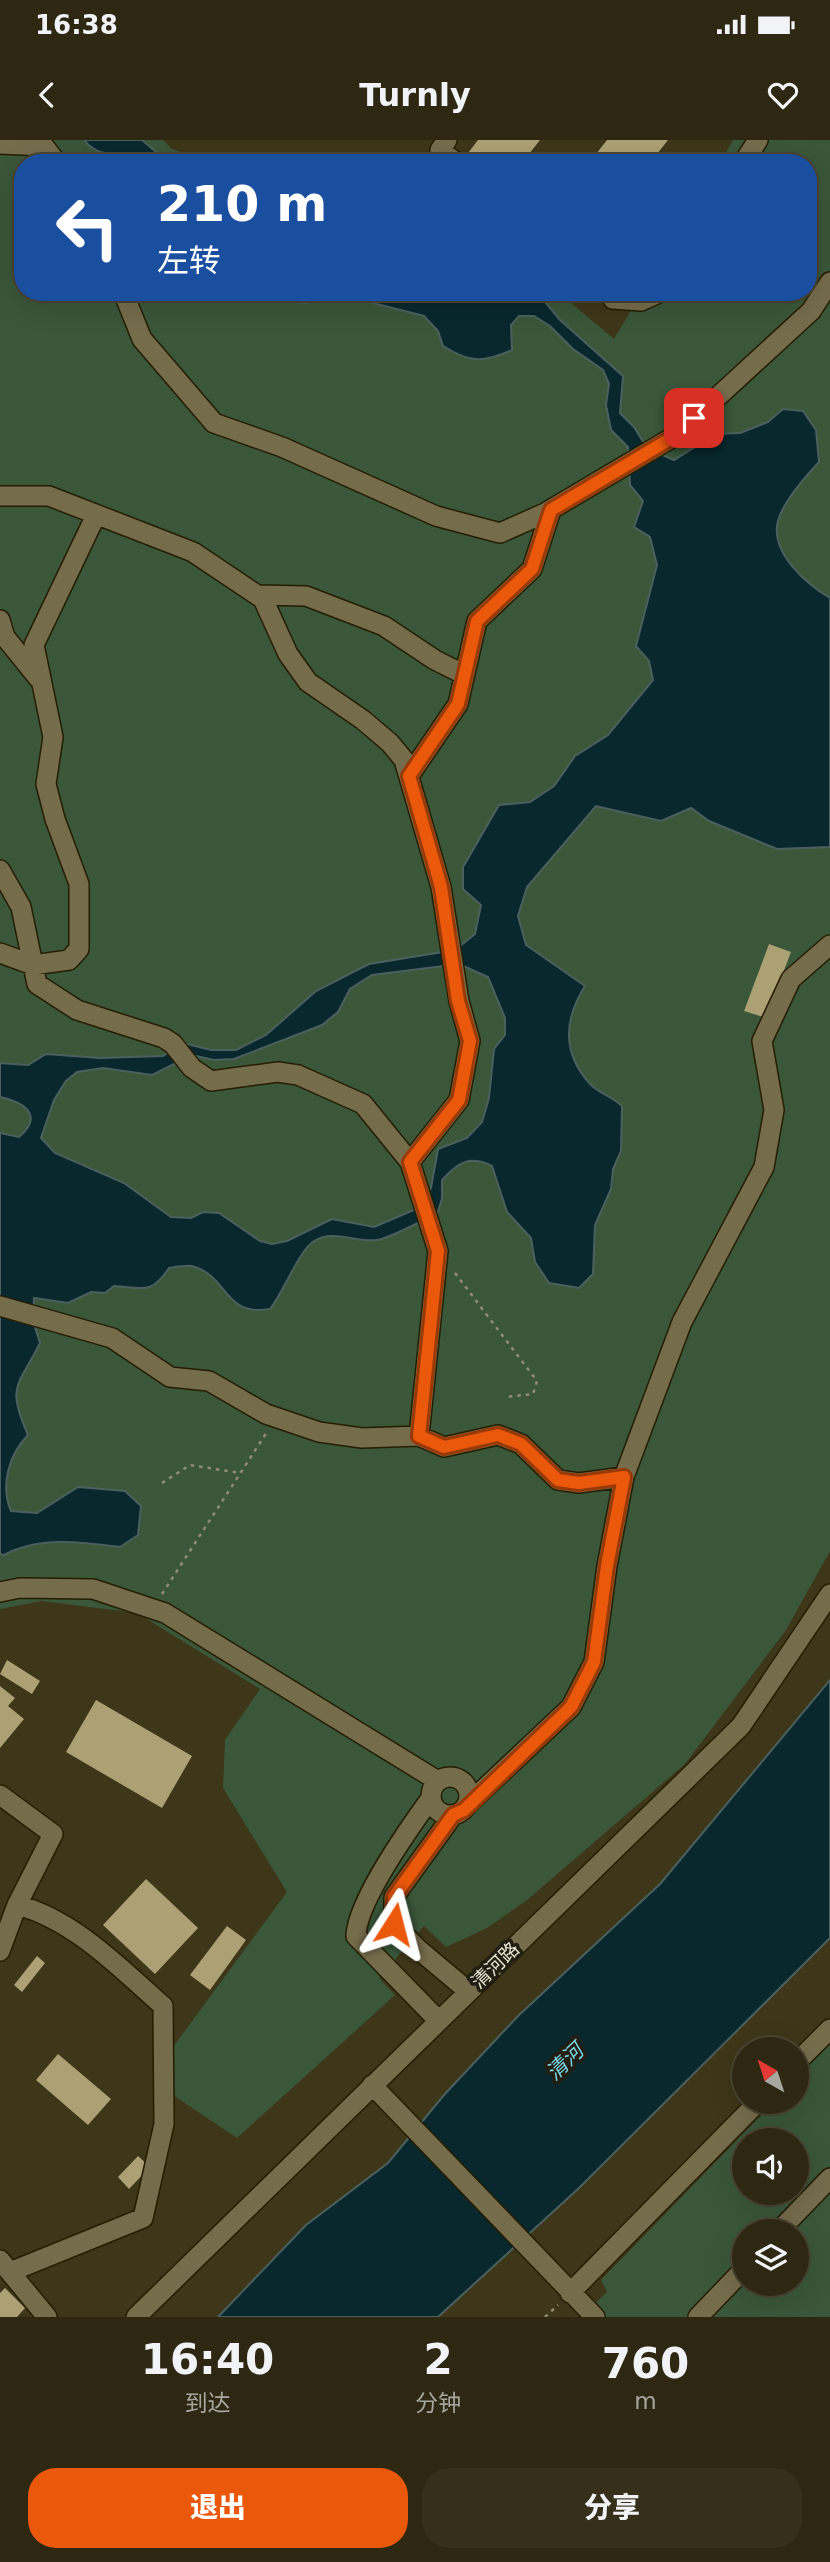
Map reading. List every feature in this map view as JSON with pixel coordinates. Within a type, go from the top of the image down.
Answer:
[{"type":"street","points":[[445,154],[440,150],[447,140]]},
{"type":"street","points":[[0,144],[44,146],[50,154]]},
{"type":"street","points":[[127,301],[142,339],[214,423],[282,447],[436,516],[500,533],[551,510],[675,436],[811,311],[830,282]]},
{"type":"street","points":[[0,496],[50,496],[193,552],[264,599],[288,654],[308,682],[390,743],[404,760],[441,887],[458,1001],[470,1041],[459,1100],[410,1162]]},
{"type":"street","points":[[409,776],[458,704],[477,621],[532,569],[551,510]]},
{"type":"street","points":[[0,953],[33,965],[69,960],[79,948],[79,884],[55,819],[46,784],[53,737],[34,645],[96,515]]},
{"type":"street","points":[[257,595],[306,596],[384,626],[435,660],[463,674]]},
{"type":"street","points":[[0,620],[5,636],[40,680]]},
{"type":"street","points":[[0,870],[22,907],[37,984],[77,1010],[164,1038],[173,1044],[192,1068],[211,1081],[278,1072],[298,1074],[363,1104],[410,1162],[438,1251],[419,1436]]},
{"type":"street","points":[[468,1991],[394,1924],[394,1897],[460,1810],[571,1707],[594,1662],[607,1566],[624,1477],[682,1322],[764,1167],[774,1110],[762,1041],[791,979],[830,945]]},
{"type":"street","points":[[0,1306],[72,1324],[112,1338],[170,1377],[209,1381],[276,1418],[319,1432],[362,1438],[419,1436],[444,1447],[498,1435],[521,1444],[558,1480],[579,1483],[624,1477]]},
{"type":"street","points":[[0,1592],[20,1588],[93,1589],[165,1613],[435,1790],[441,1813],[460,1810]]},
{"type":"street","name":"清河路","points":[[136,2317],[741,1726],[830,1594]]},
{"type":"street","points":[[438,2020],[356,1936],[357,1922],[410,1826],[435,1790],[450,1777],[463,1781],[469,1792],[460,1810]]},
{"type":"street","points":[[0,1795],[53,1833],[17,1905],[0,1951]]},
{"type":"street","points":[[17,1905],[32,1909],[63,1926],[111,1960],[163,2006],[164,2123],[143,2218],[5,2266],[47,2317]]},
{"type":"street","points":[[809,2050],[830,2029]]},
{"type":"street","points":[[372,2085],[595,2317]]},
{"type":"street","points":[[570,2293],[746,2114]]},
{"type":"street","points":[[791,2219],[830,2178]]},
{"type":"street","points":[[698,2317],[732,2282]]},
{"type":"path","points":[[438,1251],[537,1381],[533,1394],[506,1397]]},
{"type":"path","points":[[153,1609],[276,1418]]},
{"type":"path","points":[[162,1483],[190,1465],[240,1473]]},
{"type":"green space","points":[[0,140],[163,140],[172,149],[187,154],[14,154],[14,301],[569,301],[614,339],[637,301],[817,301],[817,154],[725,154],[733,140],[830,140],[830,1551],[786,1630],[685,1764],[527,1900],[487,1928],[446,1947],[424,1926],[379,1978],[395,1995],[237,2138],[161,2087],[159,2066],[287,1892],[223,1788],[225,1740],[260,1689],[137,1613],[41,1601],[0,1609]]},
{"type":"green space","points":[[830,2044],[830,2317],[581,2317],[607,2292],[601,2280],[732,2145],[732,2205],[809,2205],[809,2128],[749,2128],[762,2114],[809,2114],[809,2066]]},
{"type":"water","points":[[84,140],[142,140],[158,154],[108,154]]},
{"type":"water","points":[[365,301],[544,301],[560,320],[623,376],[620,413],[634,427],[647,448],[674,460],[716,434],[740,433],[768,422],[783,409],[803,411],[816,430],[819,462],[783,510],[777,526],[777,537],[786,558],[794,568],[830,598],[830,847],[777,849],[709,821],[691,808],[661,821],[596,806],[527,887],[518,916],[526,945],[585,986],[570,1025],[571,1049],[575,1061],[591,1085],[622,1106],[621,1151],[613,1169],[611,1189],[595,1225],[593,1274],[579,1288],[549,1283],[535,1262],[531,1238],[507,1212],[492,1166],[471,1161],[459,1165],[442,1180],[442,1199],[437,1214],[382,1239],[329,1236],[314,1241],[303,1253],[270,1309],[255,1310],[243,1307],[234,1302],[213,1278],[192,1266],[169,1268],[163,1277],[146,1288],[114,1286],[105,1293],[91,1292],[68,1303],[34,1298],[33,1321],[40,1343],[21,1378],[16,1396],[28,1435],[16,1451],[8,1471],[6,1491],[11,1511],[37,1513],[78,1487],[125,1491],[141,1506],[138,1535],[120,1547],[61,1542],[32,1545],[0,1554],[0,1133],[19,1137],[27,1129],[30,1116],[23,1106],[0,1097],[0,1063],[28,1065],[46,1054],[100,1058],[163,1056],[183,1043],[211,1050],[236,1050],[266,1035],[316,991],[369,964],[455,950],[475,934],[481,905],[463,889],[463,867],[499,805],[530,802],[554,786],[575,756],[608,735],[653,680],[649,661],[636,646],[657,565],[650,537],[634,527],[643,501],[630,485],[628,447],[611,430],[606,405],[609,384],[603,370],[534,316],[519,316],[511,325],[512,350],[477,359],[461,356],[443,346],[438,331],[424,316]],"holes":[[[459,964],[488,977],[505,1018],[505,1035],[494,1049],[489,1098],[482,1122],[467,1138],[438,1149],[431,1188],[421,1207],[374,1227],[332,1219],[287,1241],[272,1244],[260,1241],[219,1213],[203,1212],[191,1218],[171,1217],[124,1183],[55,1153],[41,1138],[54,1100],[66,1081],[77,1072],[103,1068],[152,1075],[192,1055],[214,1060],[234,1059],[322,1025],[338,1012],[350,989],[372,975]]]},
{"type":"water","name":"清河","points":[[830,1680],[830,1938],[579,2188],[438,2317],[218,2317],[306,2225],[388,2163],[444,2095],[518,2016],[660,1884]]},
{"type":"building","points":[[478,140],[540,140],[529,154],[467,154]]},
{"type":"building","points":[[607,140],[668,140],[657,154],[596,154]]},
{"type":"building","points":[[769,944],[791,952],[766,1018],[744,1011]]},
{"type":"building","points":[[7,1660],[40,1681],[32,1694],[0,1674]]},
{"type":"building","points":[[0,1686],[15,1698],[8,1706],[24,1719],[0,1748]]},
{"type":"building","points":[[96,1700],[192,1756],[162,1808],[66,1752]]},
{"type":"building","points":[[146,1879],[198,1928],[155,1974],[103,1925]]},
{"type":"building","points":[[227,1926],[246,1940],[210,1990],[190,1975]]},
{"type":"building","points":[[37,1956],[45,1963],[22,1992],[14,1985]]},
{"type":"building","points":[[58,2054],[111,2099],[88,2125],[36,2080]]},
{"type":"building","points":[[138,2156],[150,2167],[129,2189],[118,2177]]},
{"type":"building","points":[[5,2288],[25,2308],[17,2317],[0,2317],[0,2293]]},
{"type":"route","points":[[394,1924],[394,1897],[453,1815],[464,1810],[571,1707],[594,1662],[607,1566],[624,1477],[579,1483],[558,1480],[521,1444],[498,1435],[479,1437],[444,1447],[419,1436],[438,1251],[410,1162],[459,1100],[470,1041],[458,1001],[440,897],[441,887],[409,776],[458,704],[477,621],[532,569],[551,510],[675,436],[694,418]]}]
